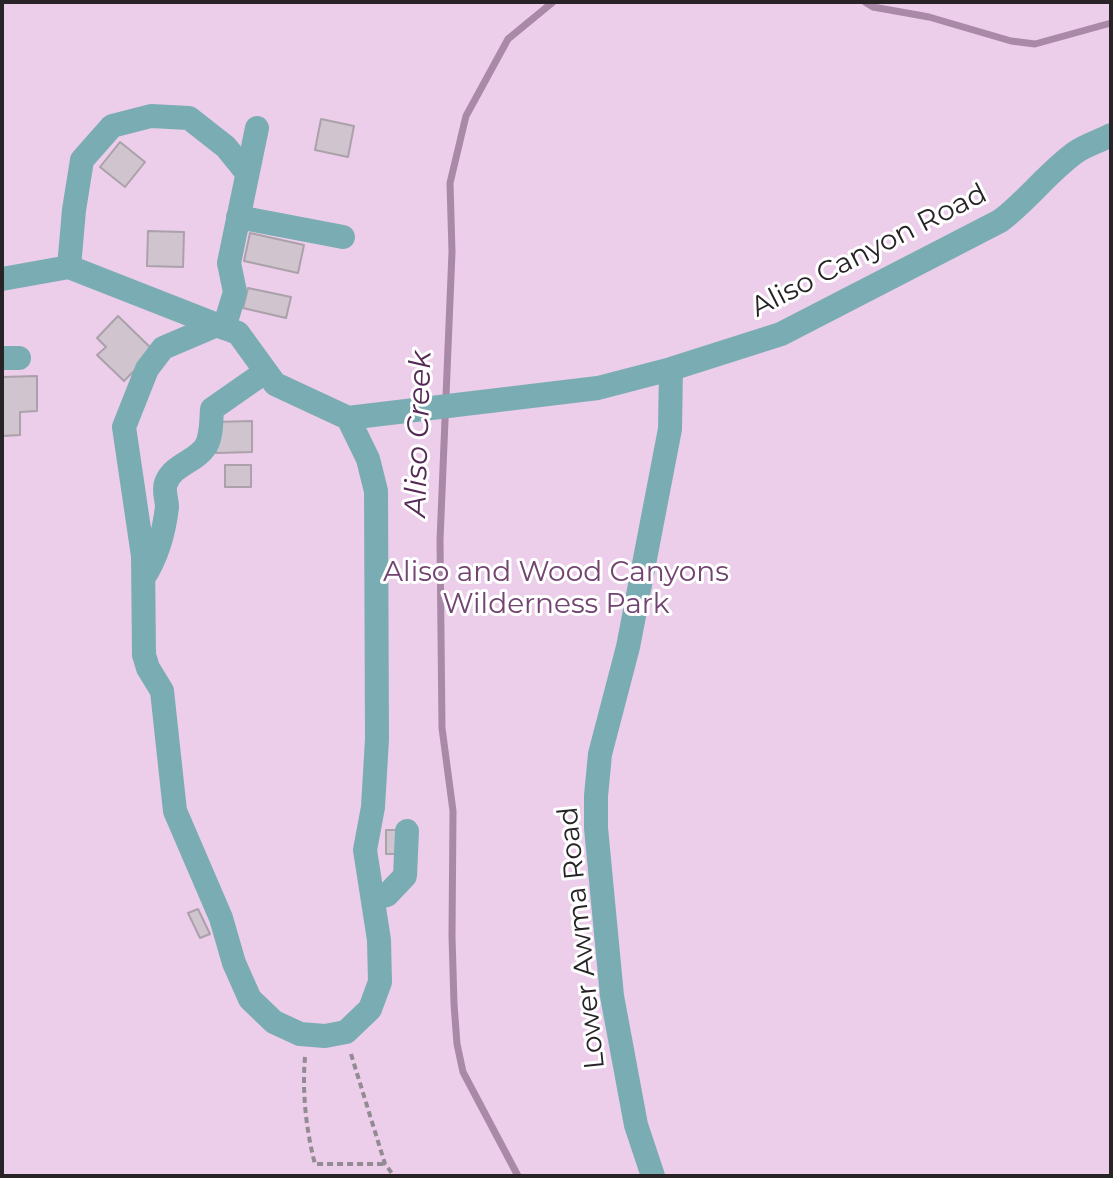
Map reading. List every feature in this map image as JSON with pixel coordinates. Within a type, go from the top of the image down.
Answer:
[{"type":"lane","points":[[69,267],[82,160],[112,126],[151,116],[189,118],[226,147],[247,173]]},
{"type":"lane","points":[[2,279],[69,267],[221,326],[238,333],[275,384],[348,418],[368,459],[376,491],[377,739],[373,807],[365,850],[379,940],[380,982],[370,1009],[346,1032],[325,1036],[300,1034],[274,1022],[250,999],[234,963],[221,918],[175,811],[162,691],[144,655],[143,556],[124,427],[147,369],[163,348],[221,326],[235,292],[229,263],[257,128]]},
{"type":"lane","name":"Aliso Canyon Road","points":[[348,418],[598,388],[671,369],[781,334],[1000,221],[1079,150],[1111,135]]},
{"type":"lane","points":[[238,217],[343,237]]},
{"type":"lane","name":"Lower Awma Road","points":[[653,1176],[636,1125],[619,1044],[596,828],[600,754],[628,647],[670,429],[671,369]]},
{"type":"lane","points":[[144,577],[159,549],[167,506],[165,484],[176,468],[205,448],[210,436],[212,409],[265,372]]},
{"type":"lane","points":[[373,899],[387,895],[405,876],[407,831]]},
{"type":"path","points":[[346,1032],[385,1164],[394,1176]]},
{"type":"path","points":[[308,1034],[303,1081],[315,1164],[385,1164]]},
{"type":"green space","name":"Aliso and Wood Canyons Wilderness Park","points":[[2,2],[1111,2],[1111,1176],[2,1176]]},
{"type":"building","points":[[321,119],[354,126],[348,157],[315,150]]},
{"type":"building","points":[[120,142],[145,162],[125,187],[100,167]]},
{"type":"building","points":[[148,231],[184,232],[183,267],[147,266]]},
{"type":"building","points":[[250,233],[304,245],[298,273],[244,261]]},
{"type":"building","points":[[248,288],[291,297],[286,318],[243,308]]},
{"type":"building","points":[[118,316],[154,351],[124,381],[97,355],[106,347],[97,338]]},
{"type":"building","points":[[37,376],[37,411],[20,412],[20,435],[2,436],[2,377]]},
{"type":"building","points":[[252,421],[252,452],[216,453],[215,422]]},
{"type":"building","points":[[225,465],[251,465],[251,487],[225,487]]},
{"type":"building","points":[[386,830],[403,830],[403,854],[386,854]]},
{"type":"building","points":[[198,909],[210,934],[200,938],[188,913]]},
{"type":"waterway","name":"Aliso Creek","points":[[518,1176],[463,1072],[454,1004],[453,811],[442,728],[440,540],[452,252],[450,183],[466,116],[508,39],[553,2]]},
{"type":"waterway","name":"Aliso Creek","points":[[865,2],[873,7],[929,17],[1011,41],[1035,44],[1111,23]]}]
